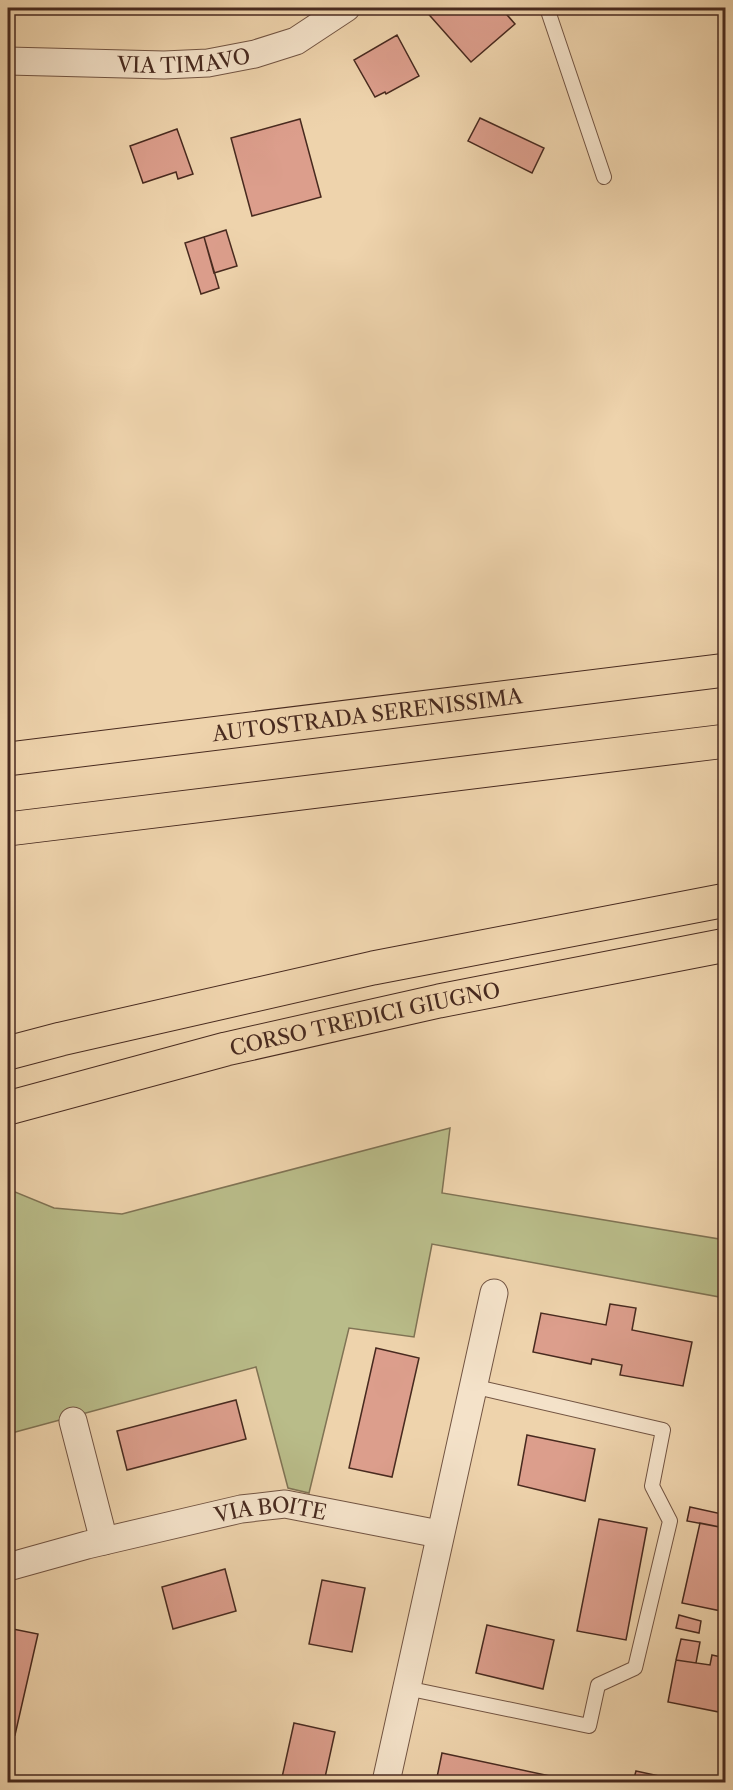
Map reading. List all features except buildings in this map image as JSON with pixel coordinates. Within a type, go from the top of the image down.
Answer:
[{"type":"highway","name":"AUTOSTRADA SERENISSIMA","points":[[8,759],[726,670]]},
{"type":"highway","points":[[8,829],[726,741]]},
{"type":"highway","points":[[8,1053],[373,969],[726,900]]},
{"type":"highway","name":"CORSO TREDICI GIUGNO","points":[[8,1108],[226,1049],[439,1001],[722,946]]},
{"type":"street","name":"VIA TIMAVO","points":[[8,61],[164,65],[208,63],[255,54],[296,40],[346,8]]},
{"type":"street","points":[[386,1782],[494,1293]]},
{"type":"street","points":[[73,1421],[104,1541]]},
{"type":"street","name":"VIA BOITE","points":[[8,1567],[104,1541],[241,1509],[285,1504],[439,1534]]},
{"type":"lane","points":[[548,8],[604,177]]},
{"type":"lane","points":[[406,1688],[590,1726],[598,1685],[634,1668],[670,1521],[652,1486],[663,1430],[472,1386]]},
{"type":"green space","points":[[450,1128],[442,1193],[725,1240],[725,1298],[432,1244],[414,1337],[349,1328],[309,1493],[288,1488],[256,1367],[8,1434],[8,1189],[54,1208],[122,1214]]}]
